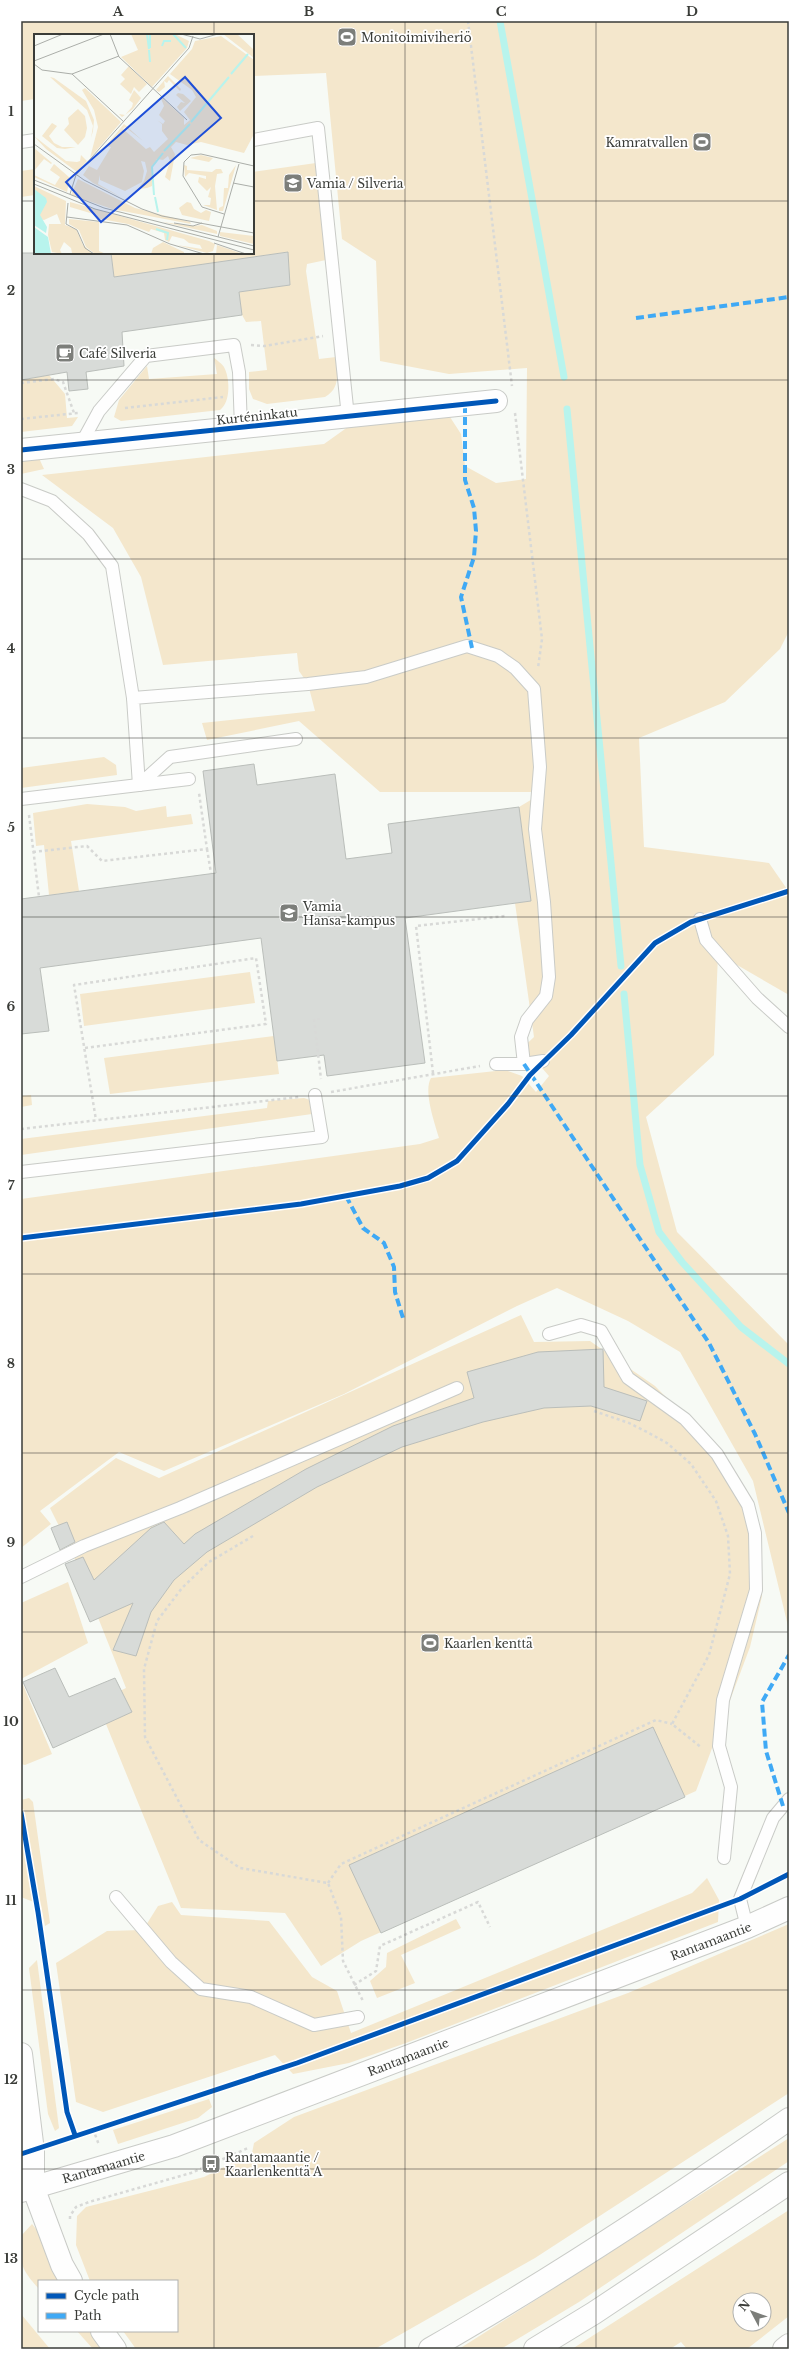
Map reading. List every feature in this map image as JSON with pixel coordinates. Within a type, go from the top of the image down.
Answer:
[{"type":"main road","name":"Kurténinkatu","points":[[21,450],[507,400]]},
{"type":"main road","name":"Rantamaantie","points":[[27,2189],[174,2146],[748,1927],[789,1908]]},
{"type":"main road","points":[[21,2054],[33,2151],[27,2189],[70,2280]]},
{"type":"main road","points":[[430,2349],[486,2317],[673,2200],[789,2119]]},
{"type":"main road","points":[[535,2349],[594,2313],[789,2183]]},
{"type":"main road","points":[[103,2332],[116,2349]]},
{"type":"lane","points":[[254,140],[318,128],[348,417]]},
{"type":"lane","points":[[21,142],[34,140]]},
{"type":"lane","points":[[81,444],[99,411],[146,356],[234,345],[239,372],[241,428]]},
{"type":"lane","points":[[21,489],[52,502],[88,534],[112,566],[133,698],[139,785]]},
{"type":"lane","points":[[133,698],[308,684],[366,677],[467,646],[498,656],[515,668],[534,690],[540,767],[535,829],[544,902],[549,977],[546,996],[527,1020],[522,1038],[524,1064]]},
{"type":"lane","points":[[139,785],[170,757],[296,739]]},
{"type":"lane","points":[[24,799],[189,779]]},
{"type":"lane","points":[[700,919],[706,940],[758,998],[789,1027]]},
{"type":"lane","points":[[496,1064],[524,1064],[543,1061]]},
{"type":"lane","points":[[21,1172],[322,1137],[319,1094]]},
{"type":"lane","points":[[549,1334],[581,1325],[601,1331],[628,1378],[685,1419],[717,1454],[748,1505],[755,1533],[756,1590],[723,1700],[720,1746],[731,1787],[724,1858]]},
{"type":"lane","points":[[21,1577],[84,1546],[180,1508],[457,1388]]},
{"type":"lane","points":[[748,1927],[740,1899],[773,1818],[789,1799]]},
{"type":"lane","points":[[116,1897],[171,1962],[201,1988],[251,1997],[314,2024],[358,2017]]},
{"type":"path","points":[[468,21],[507,400],[542,639],[534,690]]},
{"type":"path","points":[[234,345],[264,346],[340,334]]},
{"type":"path","points":[[21,383],[54,379],[62,382],[74,413]]},
{"type":"path","points":[[21,419],[241,396]]},
{"type":"path","points":[[189,779],[197,778],[211,873]]},
{"type":"path","points":[[24,799],[39,897]]},
{"type":"path","points":[[33,852],[87,846],[102,861],[207,849]]},
{"type":"path","points":[[433,1073],[416,926],[505,916]]},
{"type":"path","points":[[85,1048],[266,1024],[256,958],[74,985],[96,1120]]},
{"type":"path","points":[[319,1094],[314,1019],[320,1019]]},
{"type":"path","points":[[21,1128],[319,1094],[433,1073],[496,1064]]},
{"type":"path","points":[[594,1411],[629,1423],[647,1432],[667,1443],[691,1464],[716,1501],[728,1536],[730,1574],[709,1655],[672,1724]]},
{"type":"path","points":[[253,1536],[209,1562],[182,1588],[157,1621],[144,1669],[145,1736],[199,1840],[240,1868],[328,1883]]},
{"type":"path","points":[[328,1883],[341,1864],[656,1720],[672,1724],[725,1767]]},
{"type":"path","points":[[328,1883],[341,1917],[343,1961],[365,2005]]},
{"type":"path","points":[[354,1985],[376,1971],[380,1946],[478,1902],[490,1927]]},
{"type":"path","points":[[87,2131],[101,2127]]},
{"type":"path","points":[[70,2222],[70,2216],[76,2207],[191,2173],[248,2148]]},
{"type":"shaded area","points":[[21,21],[789,21],[789,631],[780,649],[725,702],[639,738],[644,847],[769,863],[789,892],[789,995],[718,954],[714,1055],[646,1117],[677,1232],[789,1345],[788,1626],[753,1481],[680,1352],[628,1321],[557,1288],[517,1306],[344,1394],[164,1471],[119,1452],[40,1511],[51,1524],[21,1548],[21,1199],[420,1144],[439,1138],[429,1099],[428,1091],[431,1078],[505,1070],[522,1076],[536,1092],[549,1076],[535,1060],[519,1060],[517,1053],[534,1037],[515,903],[531,901],[519,807],[544,792],[380,792],[299,721],[207,740],[202,723],[315,711],[308,684],[299,671],[297,653],[163,665],[141,577],[113,528],[42,475],[324,444],[352,424],[450,417],[461,434],[465,466],[496,483],[526,479],[527,368],[449,374],[380,361],[376,261],[342,239],[326,73],[254,76],[254,34],[34,34],[34,99],[21,101]]},
{"type":"shaded area","points":[[316,163],[326,260],[307,264],[306,271],[319,359],[336,357],[336,385],[334,389],[325,397],[267,404],[253,399],[249,389],[249,372],[267,370],[261,321],[246,322],[242,315],[239,292],[290,285],[287,252],[114,277],[111,254],[254,254],[254,172]]},
{"type":"shaded area","points":[[34,169],[34,195],[21,197],[21,171]]},
{"type":"shaded area","points":[[214,358],[224,367],[228,383],[228,396],[224,406],[220,410],[121,421],[114,417],[119,400],[147,366],[149,379],[217,374]]},
{"type":"shaded area","points":[[49,375],[65,394],[67,418],[78,417],[72,426],[21,432],[21,380]]},
{"type":"shaded area","points":[[21,454],[38,456],[44,469],[21,474]]},
{"type":"shaded area","points":[[104,757],[116,765],[117,775],[21,788],[21,768]]},
{"type":"shaded area","points":[[87,804],[125,807],[136,811],[166,806],[167,817],[191,814],[193,824],[71,841],[79,891],[49,895],[44,845],[36,846],[33,813]]},
{"type":"shaded area","points":[[250,972],[255,1003],[84,1026],[80,994]]},
{"type":"shaded area","points":[[274,1036],[279,1074],[110,1094],[104,1058]]},
{"type":"shaded area","points":[[31,1095],[32,1105],[21,1107],[21,1096]]},
{"type":"shaded area","points":[[304,1098],[310,1100],[312,1114],[21,1155],[21,1139],[267,1108],[268,1101]]},
{"type":"shaded area","name":"Kaarlen kenttä","points":[[521,1315],[534,1342],[590,1341],[655,1386],[714,1446],[753,1518],[762,1596],[750,1647],[696,1791],[361,1941],[321,1966],[285,1913],[181,1908],[97,1702],[126,1688],[72,1552],[50,1508],[116,1458],[159,1478]]},
{"type":"shaded area","points":[[68,1582],[88,1643],[21,1679],[21,1603]]},
{"type":"shaded area","points":[[21,1680],[52,1754],[25,1765],[21,1764]]},
{"type":"shaded area","points":[[29,1798],[33,1802],[50,1923],[45,1926],[41,1905],[21,1897],[21,1800]]},
{"type":"shaded area","points":[[707,1878],[719,1900],[718,1922],[406,2043],[349,2063],[293,2074],[275,2055],[103,2112],[76,2102],[56,1963],[107,1931],[143,1930],[158,1906],[172,1902],[181,1915],[269,1921],[312,1977],[337,1991],[351,2033],[692,1893]]},
{"type":"shaded area","points":[[456,1919],[461,1928],[401,1955],[415,1983],[377,1998],[370,1981],[386,1967],[387,1953]]},
{"type":"shaded area","points":[[789,1924],[789,2093],[535,2258],[375,2349],[136,2349],[124,2332],[178,2332],[178,2280],[90,2280],[76,2245],[77,2216],[86,2207],[204,2177],[252,2153],[254,2143],[294,2117],[628,1993]]},
{"type":"shaded area","points":[[37,1960],[59,2128],[55,2131],[48,2114],[29,1968]]},
{"type":"shaded area","points":[[209,2099],[212,2107],[198,2118],[118,2144],[113,2130]]},
{"type":"shaded area","points":[[789,2138],[789,2161],[579,2302],[501,2349],[459,2349]]},
{"type":"shaded area","points":[[789,2210],[789,2316],[772,2329],[772,2292],[732,2292],[732,2332],[769,2332],[747,2349],[687,2349],[681,2342],[670,2349],[572,2349]]},
{"type":"shaded area","points":[[32,2224],[40,2234],[60,2280],[38,2280],[38,2288],[22,2265],[21,2236]]},
{"type":"shaded area","points":[[21,2314],[50,2349],[21,2349]]},
{"type":"shaded area","points":[[78,2332],[92,2332],[103,2349],[93,2349]]},
{"type":"building","points":[[288,252],[290,285],[239,292],[242,315],[122,332],[124,366],[86,372],[88,389],[69,391],[67,372],[21,380],[21,253],[111,254],[114,277]]},
{"type":"building","points":[[254,764],[257,785],[335,774],[346,859],[392,853],[388,824],[519,807],[531,901],[405,918],[425,1063],[327,1076],[324,1055],[277,1061],[261,938],[40,968],[49,1031],[21,1034],[21,899],[216,873],[203,771]]},
{"type":"building","points":[[603,1349],[604,1387],[647,1401],[640,1421],[591,1406],[544,1408],[483,1422],[402,1447],[317,1487],[207,1552],[174,1580],[151,1612],[136,1656],[113,1650],[133,1603],[90,1622],[65,1564],[83,1557],[94,1580],[151,1528],[164,1522],[184,1544],[195,1534],[306,1469],[393,1426],[474,1398],[467,1372],[538,1352]]},
{"type":"building","points":[[67,1522],[75,1542],[60,1550],[51,1528]]},
{"type":"building","points":[[55,1668],[69,1697],[115,1678],[132,1712],[53,1748],[23,1682]]},
{"type":"building","points":[[653,1727],[685,1797],[381,1933],[349,1865]]},
{"type":"waterway","points":[[500,21],[564,377]]},
{"type":"waterway","points":[[567,409],[621,966]]},
{"type":"waterway","points":[[624,994],[640,1165],[659,1232],[682,1262],[741,1327],[789,1364]]},
{"type":"marked path","points":[[636,318],[789,297]]},
{"type":"marked path","points":[[465,405],[465,480],[474,508],[476,531],[474,557],[461,597],[472,648]]},
{"type":"marked path","points":[[524,1064],[709,1343],[755,1434],[789,1513]]},
{"type":"marked path","points":[[346,1196],[363,1228],[384,1243],[394,1267],[395,1292],[403,1318]]},
{"type":"marked path","points":[[783,1806],[766,1751],[762,1702],[789,1655]]},
{"type":"cycle path","points":[[21,450],[496,401]]},
{"type":"cycle path","points":[[21,1238],[301,1204],[400,1186],[428,1178],[457,1161],[508,1104],[530,1075],[571,1035],[655,943],[691,922],[789,891]]},
{"type":"cycle path","points":[[21,1813],[38,1912],[67,2112],[75,2135]]},
{"type":"cycle path","points":[[21,2154],[297,2063],[740,1899],[789,1874]]},
{"type":"place","name":"Monitoimiviheriö","points":[[347,37]]},
{"type":"place","name":"Kamratvallen","points":[[702,142]]},
{"type":"place","name":"Vamia / Silveria","points":[[293,183]]},
{"type":"place","name":"Café Silveria","points":[[65,353]]},
{"type":"place","name":"Vamia Hansa-kampus","points":[[289,913]]},
{"type":"place","name":"Kaarlen kenttä","points":[[430,1643]]},
{"type":"place","name":"Rantamaantie / Kaarlenkenttä A","points":[[211,2164]]}]
